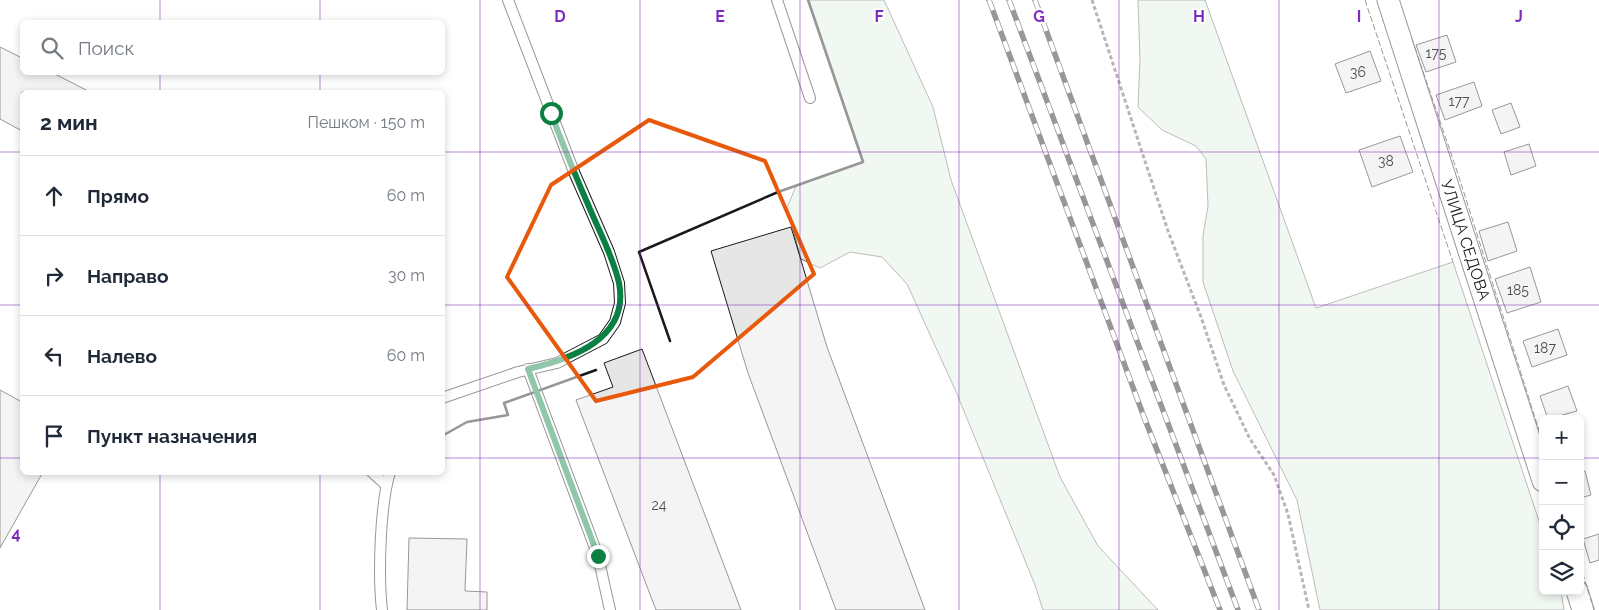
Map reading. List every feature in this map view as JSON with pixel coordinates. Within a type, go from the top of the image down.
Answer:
[{"type":"street","name":"УЛИЦА СЕДОВА","points":[[1388,0],[1539,469]]},
{"type":"street","points":[[1578,595],[1583,610]]},
{"type":"lane","points":[[445,397],[528,369],[557,363],[603,339],[615,322],[620,303],[619,284],[608,252],[574,172],[508,0]]},
{"type":"lane","points":[[777,0],[810,98]]},
{"type":"lane","points":[[528,369],[598,556],[610,610]]},
{"type":"lane","points":[[376,475],[386,484]]},
{"type":"lane","points":[[382,610],[380,592],[386,484],[389,475]]},
{"type":"path","points":[[1092,0],[1168,231],[1201,317],[1224,385],[1250,439],[1274,475],[1288,514],[1309,610]]},
{"type":"highlighted area","points":[[649,120],[765,161],[814,274],[693,377],[596,401],[507,277],[551,185]]},
{"type":"green space","points":[[809,0],[884,0],[933,107],[951,180],[1060,477],[1098,546],[1158,610],[1043,610],[1035,585],[957,394],[907,284],[882,257],[850,252],[820,268],[801,259],[787,208],[796,186],[864,162]]},
{"type":"green space","points":[[1138,0],[1205,0],[1316,308],[1453,262],[1539,521],[1539,595],[1562,595],[1564,610],[1320,610],[1297,500],[1233,371],[1203,282],[1203,236],[1208,206],[1206,159],[1196,146],[1162,130],[1138,107],[1140,59]]},
{"type":"building","points":[[1447,35],[1456,62],[1426,72],[1416,45]]},
{"type":"building","points":[[0,47],[20,57],[20,75],[57,75],[86,90],[20,90],[20,130],[0,119]]},
{"type":"building","points":[[1370,51],[1381,81],[1346,93],[1335,64]]},
{"type":"building","points":[[1474,82],[1482,106],[1445,120],[1436,95]]},
{"type":"building","points":[[1511,103],[1520,127],[1501,134],[1492,110]]},
{"type":"building","points":[[1400,136],[1413,172],[1372,187],[1359,150]]},
{"type":"building","points":[[1529,144],[1536,166],[1511,175],[1504,152]]},
{"type":"building","points":[[1508,222],[1517,251],[1488,261],[1479,231]]},
{"type":"building","points":[[791,227],[827,347],[925,610],[836,610],[748,373],[711,251]]},
{"type":"building","points":[[1530,267],[1541,302],[1507,313],[1495,279]]},
{"type":"building","points":[[1558,329],[1567,355],[1532,367],[1523,341]]},
{"type":"building","points":[[642,349],[741,610],[656,610],[576,400],[613,387],[604,363]]},
{"type":"building","points":[[1568,386],[1577,411],[1562,415],[1547,415],[1540,396]]},
{"type":"building","points":[[0,390],[20,401],[20,475],[41,475],[0,548]]},
{"type":"building","points":[[1584,471],[1591,495],[1584,497]]},
{"type":"building","points":[[1599,534],[1599,560],[1590,563],[1584,539]]},
{"type":"building","points":[[409,538],[467,539],[465,591],[487,592],[487,610],[407,610]]},
{"type":"railway","points":[[989,0],[1144,417],[1220,610]]},
{"type":"railway","points":[[1009,0],[1238,610]]},
{"type":"railway","points":[[1035,0],[1259,610]]},
{"type":"fence","points":[[1365,0],[1453,262]]},
{"type":"fence","points":[[1412,39],[1459,177],[1539,430]]},
{"type":"fence","points":[[1584,578],[1594,610]]},
{"type":"wall","points":[[670,341],[639,252],[778,192],[863,162],[808,0]]},
{"type":"wall","points":[[445,434],[467,422],[508,415],[504,403],[596,370]]},
{"type":"route","points":[[551,113],[608,252],[619,284],[620,303],[615,322],[603,339],[557,363],[528,369],[598,556]]}]
